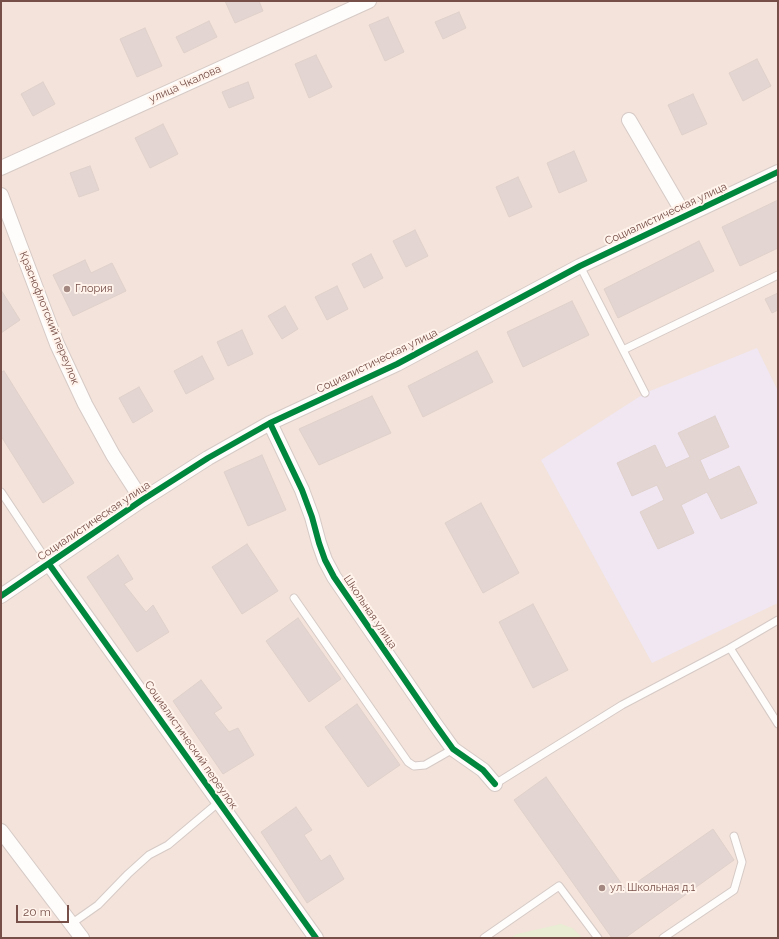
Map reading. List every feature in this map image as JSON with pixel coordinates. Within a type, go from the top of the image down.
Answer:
[{"type":"street","name":"улица Чкалова","points":[[1,168],[370,1]]},
{"type":"street","points":[[630,120],[685,216]]},
{"type":"street","name":"Социалистическая улица","points":[[1,596],[142,500],[208,458],[270,424],[396,364],[580,266],[778,172]]},
{"type":"street","name":"Краснофлотский переулок","points":[[1,195],[57,344],[85,404],[113,455],[142,500]]},
{"type":"street","name":"Школьная улица","points":[[270,424],[302,490],[325,560],[334,577],[453,749],[483,770],[495,784]]},
{"type":"street","name":"Социалистический переулок","points":[[49,564],[316,938]]},
{"type":"street","points":[[1,831],[82,938]]},
{"type":"lane","points":[[580,266],[646,393]]},
{"type":"lane","points":[[623,350],[778,275]]},
{"type":"lane","points":[[1,492],[49,564]]},
{"type":"lane","points":[[294,598],[408,762],[414,766],[425,765],[453,749]]},
{"type":"lane","points":[[495,784],[622,705],[730,648],[778,620]]},
{"type":"lane","points":[[730,648],[778,724]]},
{"type":"lane","points":[[71,924],[98,905],[149,855],[168,845],[219,802]]},
{"type":"lane","points":[[663,938],[734,890],[742,862],[734,836]]},
{"type":"lane","points":[[484,938],[559,886],[598,938]]},
{"type":"shaded area","points":[[1,1],[778,1],[778,938],[1,938]]},
{"type":"shaded area","points":[[757,348],[778,391],[778,603],[652,663],[541,460],[645,393]]},
{"type":"green space","points":[[561,924],[572,928],[583,938],[510,938],[517,934]]},
{"type":"building","points":[[225,1],[259,1],[263,11],[235,23]]},
{"type":"building","points":[[459,12],[466,28],[443,39],[435,22]]},
{"type":"building","points":[[388,17],[404,52],[385,61],[369,25]]},
{"type":"building","points":[[209,21],[217,37],[184,53],[176,37]]},
{"type":"building","points":[[145,28],[162,66],[137,77],[120,39]]},
{"type":"building","points":[[316,55],[332,87],[309,98],[295,64]]},
{"type":"building","points":[[757,59],[771,86],[743,101],[729,73]]},
{"type":"building","points":[[43,82],[55,104],[33,116],[21,94]]},
{"type":"building","points":[[248,82],[254,98],[229,108],[222,92]]},
{"type":"building","points":[[693,94],[707,124],[682,135],[668,105]]},
{"type":"building","points":[[163,124],[178,154],[150,168],[135,138]]},
{"type":"building","points":[[574,151],[587,181],[559,193],[547,163]]},
{"type":"building","points":[[90,166],[99,190],[79,197],[70,173]]},
{"type":"building","points":[[518,177],[532,207],[509,217],[496,187]]},
{"type":"building","points":[[778,200],[778,248],[740,266],[722,227]]},
{"type":"building","points":[[415,230],[428,256],[406,267],[393,241]]},
{"type":"building","points":[[699,241],[714,271],[618,318],[604,289]]},
{"type":"building","points":[[371,254],[383,278],[364,288],[352,264]]},
{"type":"building","points":[[85,260],[91,273],[112,263],[126,291],[73,316],[53,275]]},
{"type":"building","points":[[337,286],[348,309],[327,320],[315,297]]},
{"type":"building","points":[[1,290],[20,320],[1,333]]},
{"type":"building","points":[[778,293],[778,310],[772,313],[765,299]]},
{"type":"building","points":[[572,301],[589,335],[523,367],[507,332]]},
{"type":"building","points":[[285,306],[298,329],[282,339],[268,316]]},
{"type":"building","points":[[242,330],[253,354],[228,366],[217,342]]},
{"type":"building","points":[[477,351],[493,382],[423,417],[408,386]]},
{"type":"building","points":[[202,356],[214,379],[186,394],[174,371]]},
{"type":"building","points":[[4,371],[74,483],[43,503],[1,436],[1,372]]},
{"type":"building","points":[[139,387],[153,411],[133,423],[119,398]]},
{"type":"building","points":[[372,396],[391,433],[319,465],[299,429]]},
{"type":"building","points":[[715,416],[729,447],[700,460],[709,480],[739,466],[757,503],[721,519],[707,492],[681,505],[694,533],[658,549],[640,512],[664,500],[657,485],[632,496],[617,463],[655,445],[666,468],[690,457],[678,433]]},
{"type":"building","points":[[262,455],[286,510],[248,526],[224,472]]},
{"type":"building","points":[[481,503],[519,573],[483,593],[445,523]]},
{"type":"building","points":[[247,544],[278,591],[242,614],[212,567]]},
{"type":"building","points":[[118,555],[133,579],[124,584],[146,612],[153,605],[169,632],[137,652],[87,577]]},
{"type":"building","points":[[533,604],[568,670],[533,688],[499,622]]},
{"type":"building","points":[[298,618],[341,679],[309,702],[266,641]]},
{"type":"building","points":[[201,680],[222,708],[214,713],[229,732],[238,728],[254,755],[223,774],[173,701]]},
{"type":"building","points":[[357,704],[400,765],[368,787],[325,727]]},
{"type":"building","points":[[546,777],[626,890],[713,829],[734,860],[625,938],[612,938],[514,800]]},
{"type":"building","points":[[296,807],[312,830],[304,835],[321,861],[330,855],[344,879],[307,903],[261,832]]},
{"type":"cycle path","points":[[1,596],[142,500],[208,458],[270,423],[397,364],[580,266],[778,172]]},
{"type":"cycle path","points":[[270,423],[302,490],[325,560],[334,577],[453,749],[483,770],[495,784]]},
{"type":"cycle path","points":[[49,564],[316,938]]},
{"type":"place","name":"Глория","points":[[67,289]]},
{"type":"place","name":"ул. Школьная д.1","points":[[602,888]]}]
